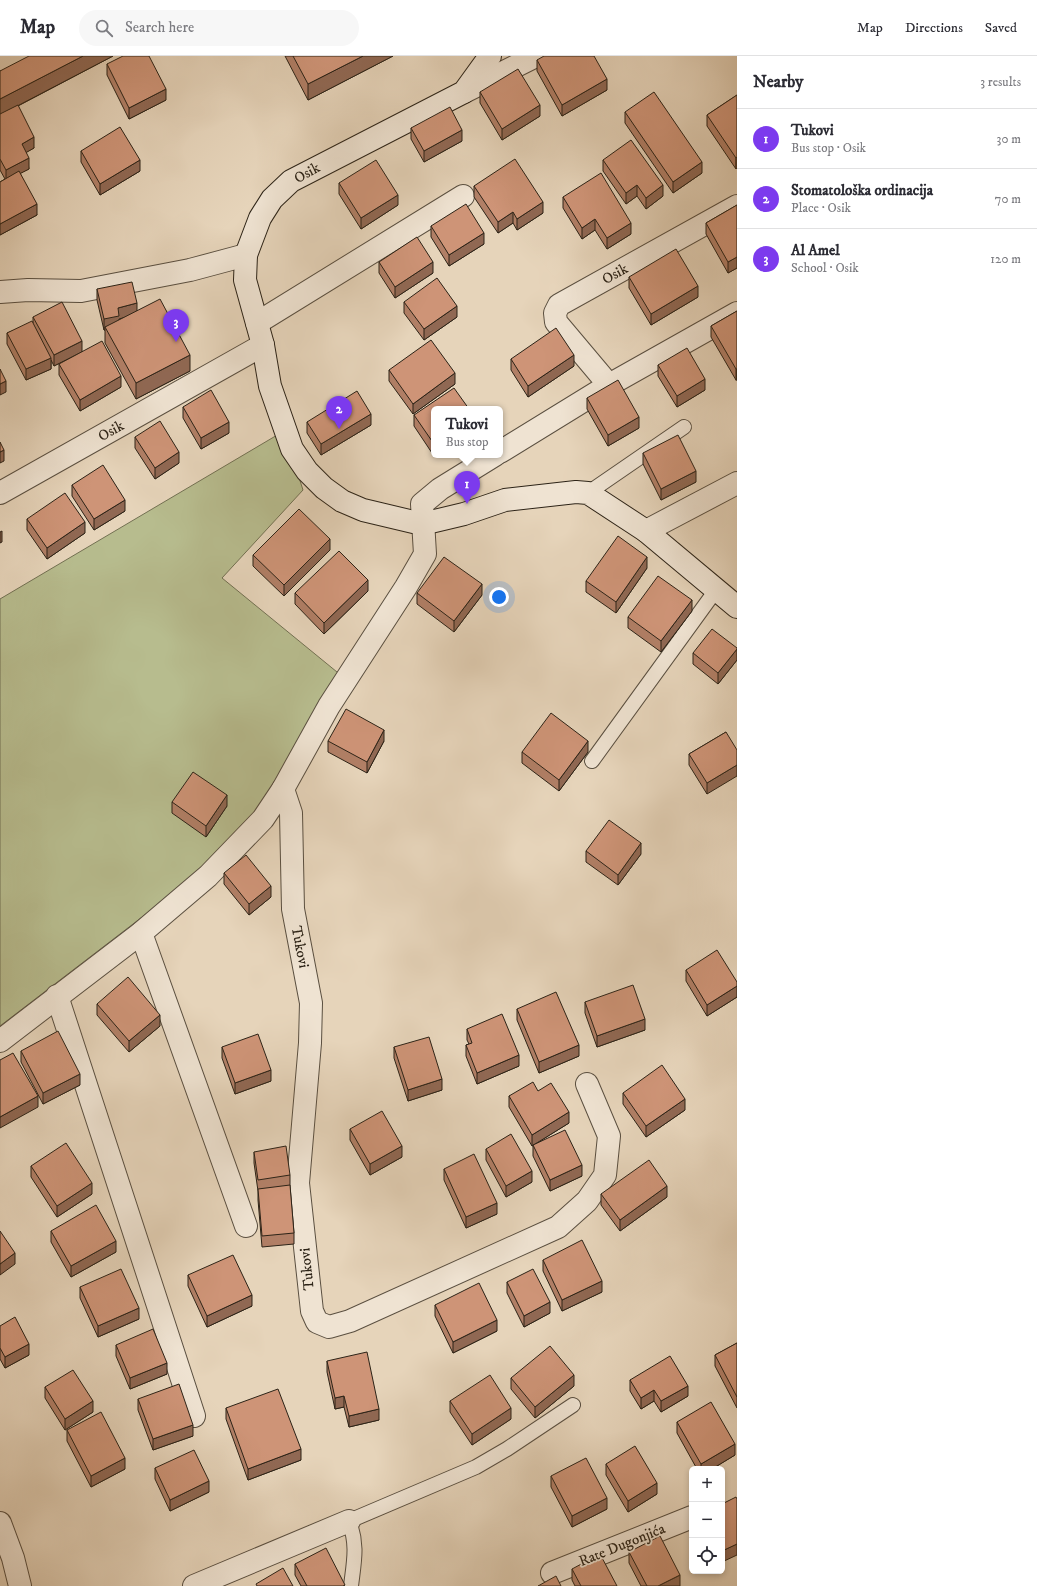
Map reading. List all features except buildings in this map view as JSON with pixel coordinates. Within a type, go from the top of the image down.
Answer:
[{"type":"street","name":"Osik","points":[[464,92],[490,56]]},
{"type":"street","name":"Osik","points":[[536,56],[291,181],[272,199],[260,218],[246,255],[245,280],[263,345],[270,386],[292,449],[307,471],[324,488],[342,501],[363,510],[422,524],[464,514],[505,500],[576,492],[588,493]]},
{"type":"street","points":[[257,323],[463,196]]},
{"type":"street","name":"Osik","points":[[609,385],[556,322],[555,313],[559,305],[737,206]]},
{"type":"street","points":[[0,292],[28,290],[81,291],[190,270],[246,255]]},
{"type":"street","points":[[503,450],[609,385],[737,313]]},
{"type":"street","name":"Osik","points":[[0,493],[263,345]]},
{"type":"street","points":[[0,1041],[141,933],[208,876],[263,819],[283,789],[329,706],[406,587],[425,554],[422,504],[440,488],[490,458]]},
{"type":"street","points":[[646,531],[737,483]]},
{"type":"street","points":[[588,493],[646,531],[737,607]]},
{"type":"street","name":"Tukovi","points":[[283,789],[291,813],[293,909],[311,1004],[310,1043],[298,1183],[312,1311],[317,1322],[329,1327],[357,1318],[558,1227],[587,1202],[605,1175],[609,1136],[587,1084]]},
{"type":"street","points":[[141,933],[246,1226]]},
{"type":"street","points":[[58,996],[194,1416]]},
{"type":"street","name":"Rate Dugonjića","points":[[552,1573],[689,1518]]},
{"type":"street","points":[[194,1586],[349,1521]]},
{"type":"street","points":[[0,1523],[13,1558],[20,1586]]},
{"type":"lane","points":[[588,493],[684,427]]},
{"type":"lane","points":[[592,760],[716,590]]},
{"type":"lane","points":[[351,1586],[355,1551],[354,1535],[349,1521],[476,1467],[507,1449],[573,1405]]},
{"type":"green space","points":[[284,431],[303,490],[222,578],[348,681],[268,799],[193,878],[0,1026],[0,599]]},
{"type":"place","name":"Al Amel","points":[[176,342]]},
{"type":"place","name":"Stomatološka ordinacija","points":[[339,429]]},
{"type":"place","name":"Tukovi","points":[[467,504]]}]
